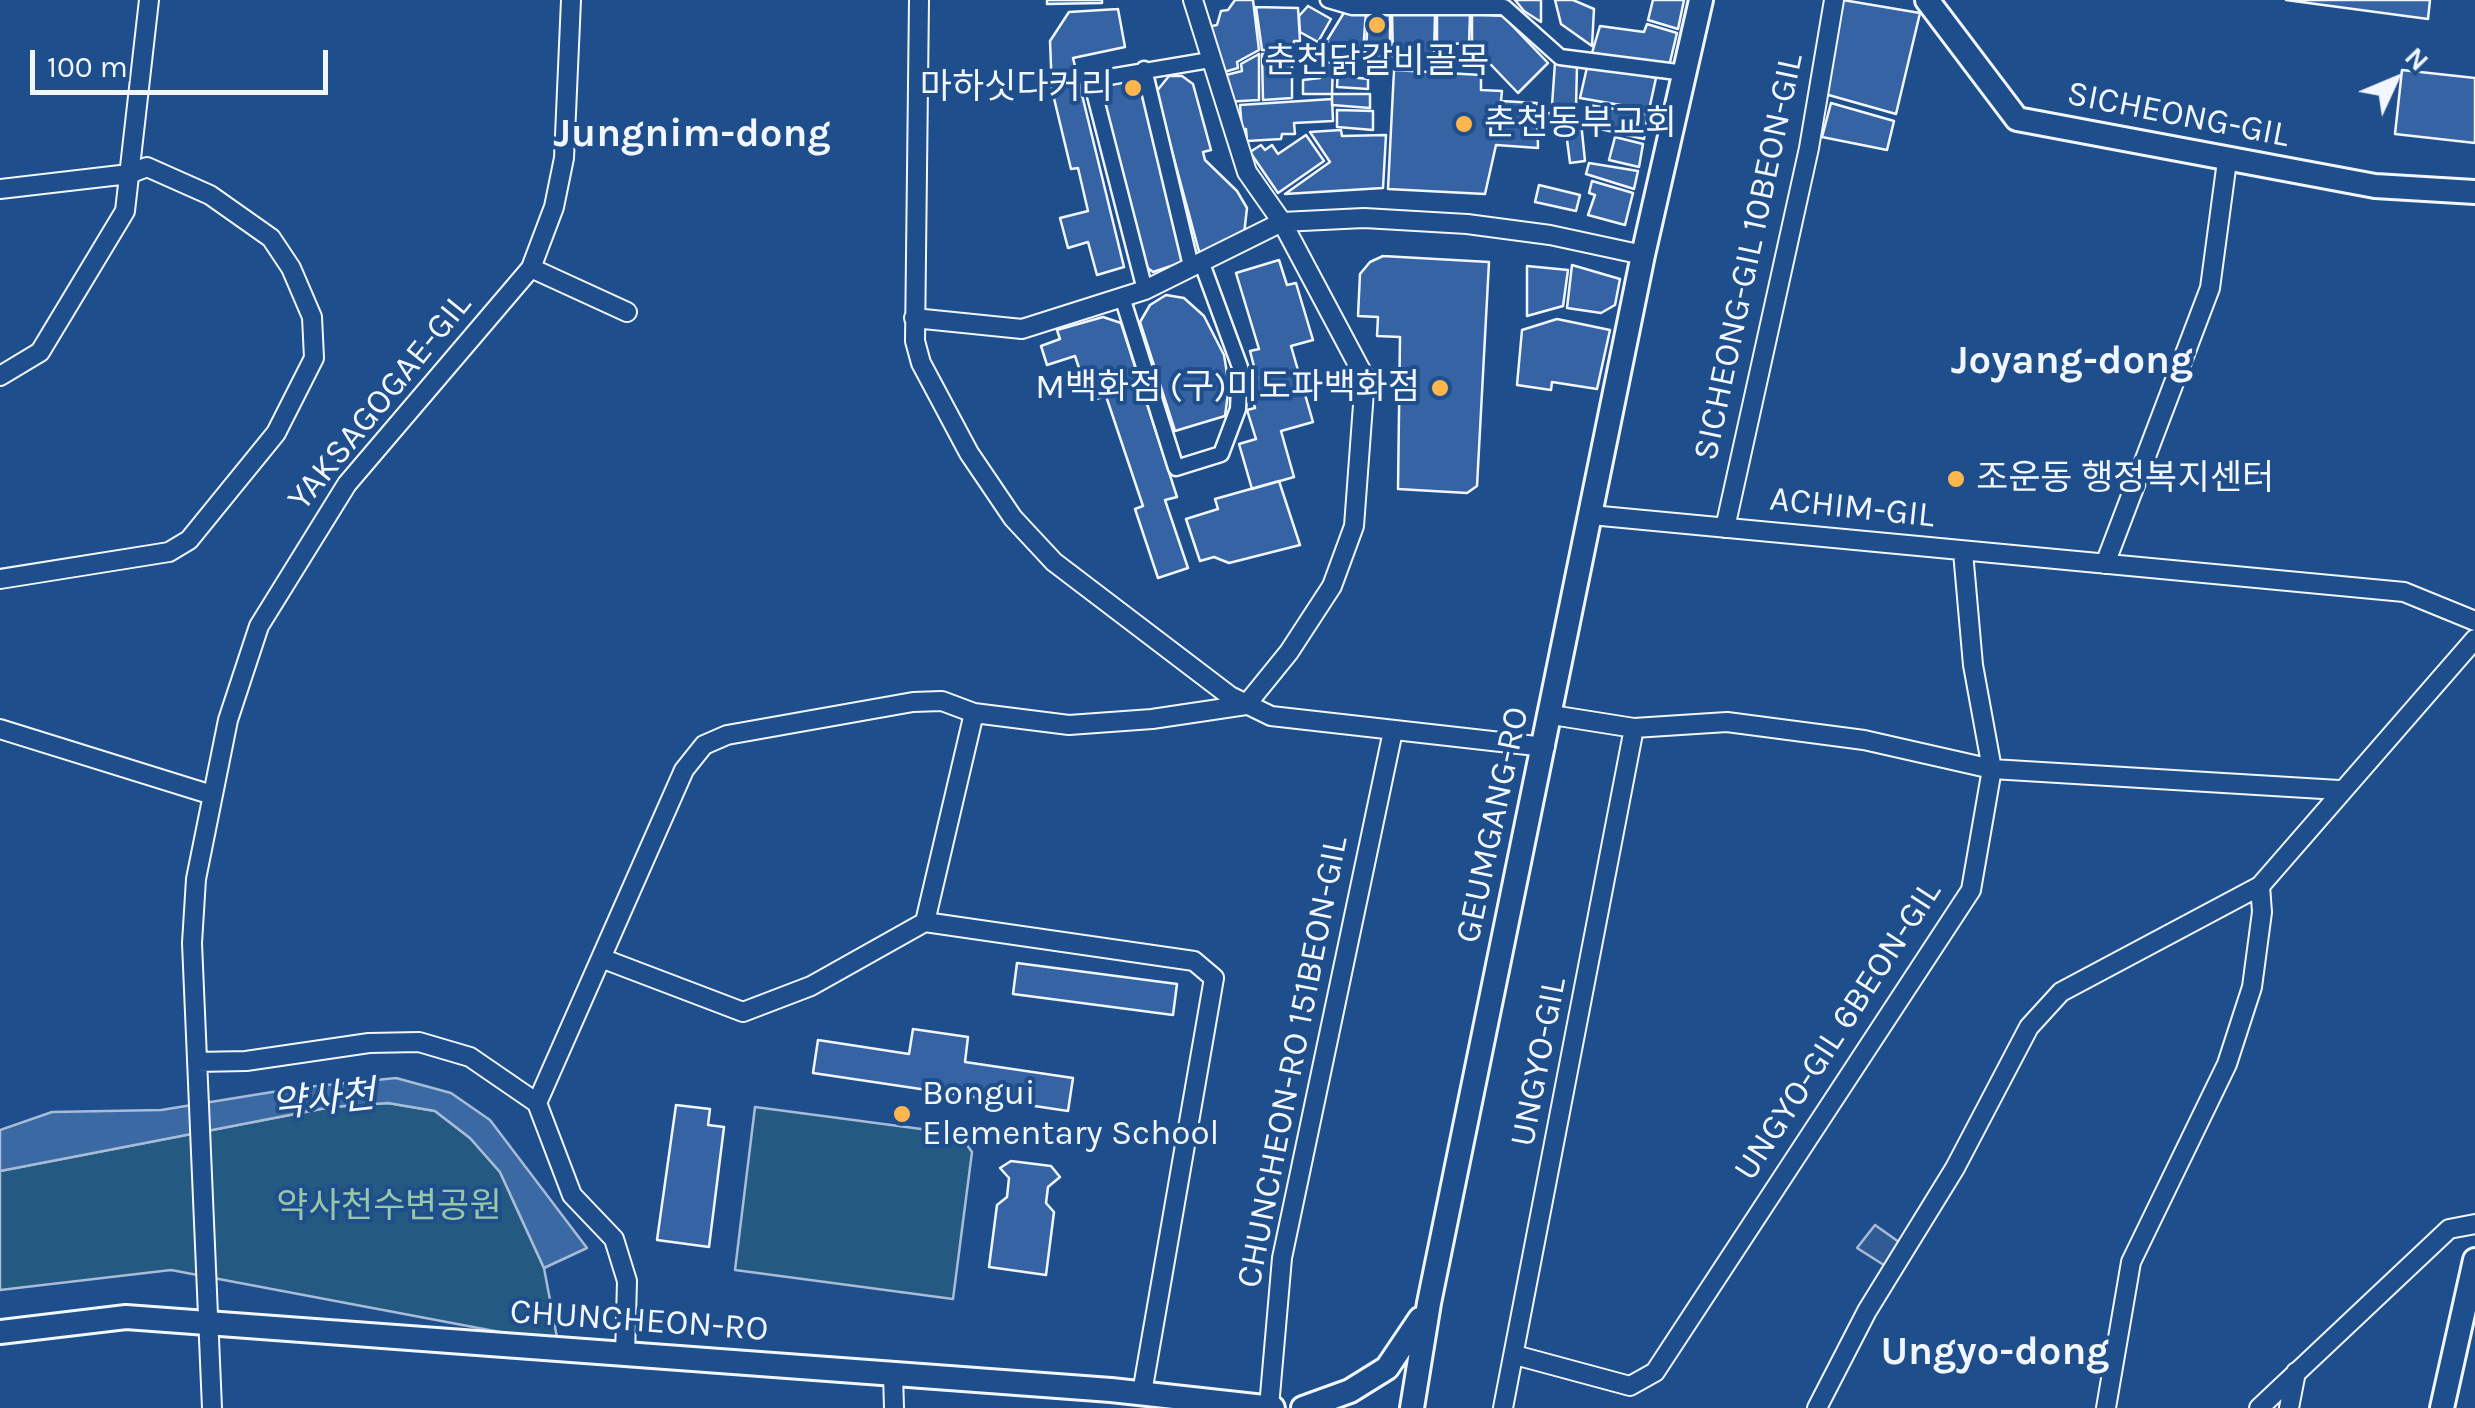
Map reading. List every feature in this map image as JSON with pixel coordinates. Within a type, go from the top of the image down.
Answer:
[{"type":"street","points":[[0,376],[40,352],[61,323],[125,211],[150,0]]},
{"type":"street","name":"YAKSAGOGAE-GIL","points":[[212,1408],[192,943],[196,879],[210,794],[259,626],[305,547],[347,484],[531,268],[554,207],[564,158],[571,0]]},
{"type":"street","points":[[919,0],[914,318],[921,363],[968,452],[1013,518],[1054,562],[1246,705],[1271,716],[1545,747]]},
{"type":"street","points":[[536,1103],[684,770],[704,746],[727,735],[912,702],[942,702],[974,713],[1070,724],[1152,719],[1246,705],[1289,652],[1332,586],[1354,526],[1364,378],[1282,222],[1247,172],[1192,0]]},
{"type":"street","points":[[1328,0],[1352,8],[1504,3],[1560,57],[1686,72]]},
{"type":"street","name":"GEUMGANG-RO","points":[[1412,1408],[1429,1303],[1643,256],[1701,0]]},
{"type":"street","name":"SICHEONG-GIL 10BEON-GIL","points":[[1725,528],[1809,148],[1834,0]]},
{"type":"street","name":"SICHEONG-GIL","points":[[1927,0],[2017,119],[2376,186],[2475,192]]},
{"type":"street","points":[[1145,290],[1091,80],[1210,60]]},
{"type":"street","points":[[1122,297],[1176,468],[1221,454],[1238,409],[1240,368],[1196,263],[1144,69]]},
{"type":"street","points":[[2106,564],[2210,288],[2227,161]]},
{"type":"street","points":[[0,189],[128,174],[148,167],[210,195],[272,238],[312,317],[314,358],[276,432],[189,540],[169,552],[0,579]]},
{"type":"street","points":[[914,318],[1022,329],[1145,290],[1282,222],[1364,218],[1467,224],[1550,235],[1643,256]]},
{"type":"street","points":[[531,268],[628,312]]},
{"type":"street","name":"ACHIM-GIL","points":[[1591,515],[2404,592],[2475,621]]},
{"type":"street","name":"UNGYO-GIL 6BEON-GIL","points":[[1515,1355],[1630,1386],[1655,1372],[1970,890],[1992,769],[1974,665],[1963,552]]},
{"type":"street","points":[[1817,1408],[1867,1311],[1955,1168],[2030,1027],[2061,992],[2260,886],[2339,790],[2475,639]]},
{"type":"street","points":[[925,922],[974,713]]},
{"type":"street","points":[[1552,716],[1634,728],[1727,722],[1864,740],[1992,769],[2339,790]]},
{"type":"street","points":[[0,728],[210,794]]},
{"type":"street","name":"UNGYO-GIL","points":[[1504,1408],[1634,728]]},
{"type":"street","name":"CHUNCHEON-RO 151BEON-GIL","points":[[1271,1408],[1282,1258],[1393,731]]},
{"type":"street","points":[[2106,1408],[2131,1262],[2227,1064],[2252,987],[2262,912],[2260,886]]},
{"type":"street","points":[[600,958],[743,1012],[811,986],[925,922],[1194,960],[1214,978],[1142,1393]]},
{"type":"street","points":[[197,1070],[370,1043],[419,1042],[470,1058],[536,1103],[572,1195],[614,1239],[627,1281],[625,1355]]},
{"type":"street","points":[[2259,1408],[2448,1229],[2475,1224]]},
{"type":"street","points":[[2442,1408],[2474,1271]]},
{"type":"street","points":[[1303,1408],[1350,1391],[1386,1368],[1403,1350],[1429,1303]]},
{"type":"street","name":"CHUNCHEON-RO","points":[[0,1332],[126,1318],[894,1374],[1111,1399],[1142,1393],[1271,1408]]},
{"type":"street","points":[[2289,1408],[2296,1372]]},
{"type":"street","points":[[894,1374],[894,1408]]},
{"type":"green space","name":"약사천수변공원","points":[[388,1103],[435,1111],[470,1138],[500,1172],[544,1268],[558,1343],[171,1270],[0,1290],[0,1171],[331,1107]]},
{"type":"green space","points":[[755,1107],[959,1134],[972,1152],[953,1299],[735,1270]]},
{"type":"shaded area","points":[[1875,1225],[1899,1242],[1887,1267],[1857,1248]]},
{"type":"water","name":"약사천","points":[[396,1078],[451,1093],[490,1120],[587,1248],[544,1268],[500,1172],[470,1138],[435,1111],[388,1103],[331,1107],[0,1171],[0,1130],[52,1112],[161,1110],[297,1088]]},
{"type":"building","points":[[1047,0],[1102,0],[1102,3],[1047,4]]},
{"type":"building","points":[[1235,0],[1253,0],[1259,50],[1237,62],[1238,68],[1217,74],[1207,27],[1217,25],[1221,11],[1228,10]]},
{"type":"building","points":[[1515,0],[1541,0],[1541,22],[1524,11]]},
{"type":"building","points":[[1555,0],[1573,0],[1594,9],[1592,46],[1561,24]]},
{"type":"building","points":[[1653,0],[1684,0],[1678,29],[1648,20]]},
{"type":"building","points":[[1843,0],[1920,13],[1896,114],[1825,94]]},
{"type":"building","points":[[2286,0],[2430,0],[2428,19]]},
{"type":"building","points":[[1308,6],[1331,19],[1318,42],[1300,32],[1299,16]]},
{"type":"building","points":[[1256,7],[1298,8],[1300,41],[1294,41],[1292,50],[1262,50]]},
{"type":"building","points":[[1118,9],[1125,47],[1073,58],[1124,267],[1097,275],[1088,242],[1068,248],[1060,218],[1088,211],[1078,168],[1071,169],[1052,90],[1050,41],[1069,12]]},
{"type":"building","points":[[1345,11],[1366,12],[1363,52],[1326,42]]},
{"type":"building","points":[[1390,11],[1390,57],[1365,57],[1369,12]]},
{"type":"building","points":[[1392,11],[1435,13],[1434,59],[1393,57]]},
{"type":"building","points":[[1437,13],[1470,14],[1469,44],[1437,43]]},
{"type":"building","points":[[1472,14],[1503,16],[1548,63],[1518,93],[1472,45]]},
{"type":"building","points":[[1647,24],[1677,33],[1669,66],[1592,53],[1600,26],[1644,32]]},
{"type":"building","points":[[1259,54],[1259,100],[1224,102],[1218,77],[1242,71],[1241,64]]},
{"type":"building","points":[[1262,54],[1292,54],[1292,98],[1263,100]]},
{"type":"building","points":[[1322,62],[1333,63],[1332,94],[1303,94],[1303,80],[1320,78]]},
{"type":"building","points":[[1555,63],[1577,66],[1576,107],[1552,105]]},
{"type":"building","points":[[1588,63],[1656,78],[1649,110],[1580,98]]},
{"type":"building","points":[[1338,66],[1350,67],[1350,77],[1368,79],[1368,89],[1337,87]]},
{"type":"building","name":"춘천동부교회","points":[[1394,70],[1481,75],[1481,90],[1502,91],[1501,101],[1537,103],[1538,148],[1496,145],[1485,194],[1388,189]]},
{"type":"building","points":[[2402,70],[2475,78],[2475,143],[2395,134]]},
{"type":"building","points":[[1138,76],[1186,254],[1180,263],[1153,272],[1145,266],[1097,85]]},
{"type":"building","points":[[1169,76],[1182,76],[1193,84],[1211,150],[1203,152],[1205,160],[1237,191],[1247,208],[1244,234],[1200,255],[1156,92]]},
{"type":"building","points":[[1332,94],[1370,94],[1370,108],[1332,105]]},
{"type":"building","points":[[1332,99],[1333,121],[1294,123],[1295,134],[1282,134],[1281,139],[1247,141],[1246,129],[1242,130],[1240,105]]},
{"type":"building","points":[[1831,103],[1894,121],[1887,150],[1822,137]]},
{"type":"building","points":[[1588,105],[1648,114],[1644,139],[1587,126]]},
{"type":"building","points":[[1337,110],[1373,111],[1373,130],[1337,127]]},
{"type":"building","points":[[1568,110],[1569,120],[1546,124],[1544,114]]},
{"type":"building","points":[[1581,122],[1585,161],[1570,163],[1565,124]]},
{"type":"building","points":[[1341,130],[1342,136],[1386,135],[1383,188],[1285,194],[1330,162],[1310,132]]},
{"type":"building","points":[[1306,135],[1324,161],[1278,193],[1250,152],[1261,145],[1265,150],[1272,145],[1278,154]]},
{"type":"building","points":[[1615,137],[1643,144],[1639,167],[1609,160]]},
{"type":"building","points":[[1589,163],[1638,171],[1634,189],[1586,174]]},
{"type":"building","points":[[1592,181],[1633,193],[1625,225],[1588,215],[1595,195],[1589,193]]},
{"type":"building","points":[[1539,185],[1580,195],[1576,211],[1535,202]]},
{"type":"building","name":"M백화점 (구)미도파백화점","points":[[1383,256],[1489,262],[1477,486],[1467,493],[1398,489],[1400,337],[1377,336],[1378,317],[1358,316],[1360,274],[1370,262]]},
{"type":"building","points":[[1279,260],[1287,285],[1296,283],[1313,340],[1291,346],[1313,422],[1281,431],[1294,477],[1252,489],[1239,444],[1256,439],[1247,410],[1255,408],[1248,381],[1257,378],[1250,351],[1259,349],[1236,273]]},
{"type":"building","points":[[1572,265],[1620,279],[1615,305],[1601,313],[1567,308]]},
{"type":"building","points":[[1527,266],[1568,270],[1563,306],[1527,316]]},
{"type":"building","points":[[1166,295],[1184,298],[1204,316],[1224,355],[1229,386],[1225,416],[1175,431],[1140,322],[1150,305]]},
{"type":"building","points":[[1103,317],[1121,323],[1177,497],[1165,500],[1188,568],[1158,578],[1135,509],[1143,506],[1106,396],[1090,401],[1075,356],[1047,365],[1041,346],[1060,339],[1057,330]]},
{"type":"building","points":[[1557,319],[1610,330],[1597,389],[1552,382],[1551,390],[1517,385],[1522,330]]},
{"type":"building","points":[[1279,481],[1300,545],[1229,563],[1214,557],[1200,561],[1186,519],[1218,509],[1215,499]]},
{"type":"building","points":[[1017,963],[1177,984],[1173,1015],[1013,994]]},
{"type":"building","points":[[913,1029],[968,1037],[965,1062],[1073,1078],[1068,1111],[813,1073],[818,1040],[909,1054]]},
{"type":"building","points":[[676,1105],[710,1109],[708,1125],[724,1127],[709,1247],[657,1240]]},
{"type":"building","points":[[1011,1161],[1051,1166],[1060,1177],[1048,1187],[1046,1203],[1054,1212],[1046,1275],[989,1267],[997,1205],[1007,1197],[1009,1178],[1000,1168]]},
{"type":"place","name":"춘천닭갈비골목","points":[[1377,25]]},
{"type":"place","name":"마하싯다커리","points":[[1133,88]]},
{"type":"place","name":"춘천동부교회","points":[[1464,124]]},
{"type":"place","name":"M백화점 (구)미도파백화점","points":[[1440,388]]},
{"type":"place","name":"조운동 행정복지센터","points":[[1956,479]]},
{"type":"place","name":"Bongui Elementary School","points":[[902,1114]]},
{"type":"district","name":"Jungnim-dong","points":[[692,135]]},
{"type":"district","name":"Joyang-dong","points":[[2072,362]]},
{"type":"district","name":"Ungyo-dong","points":[[1995,1353]]}]
